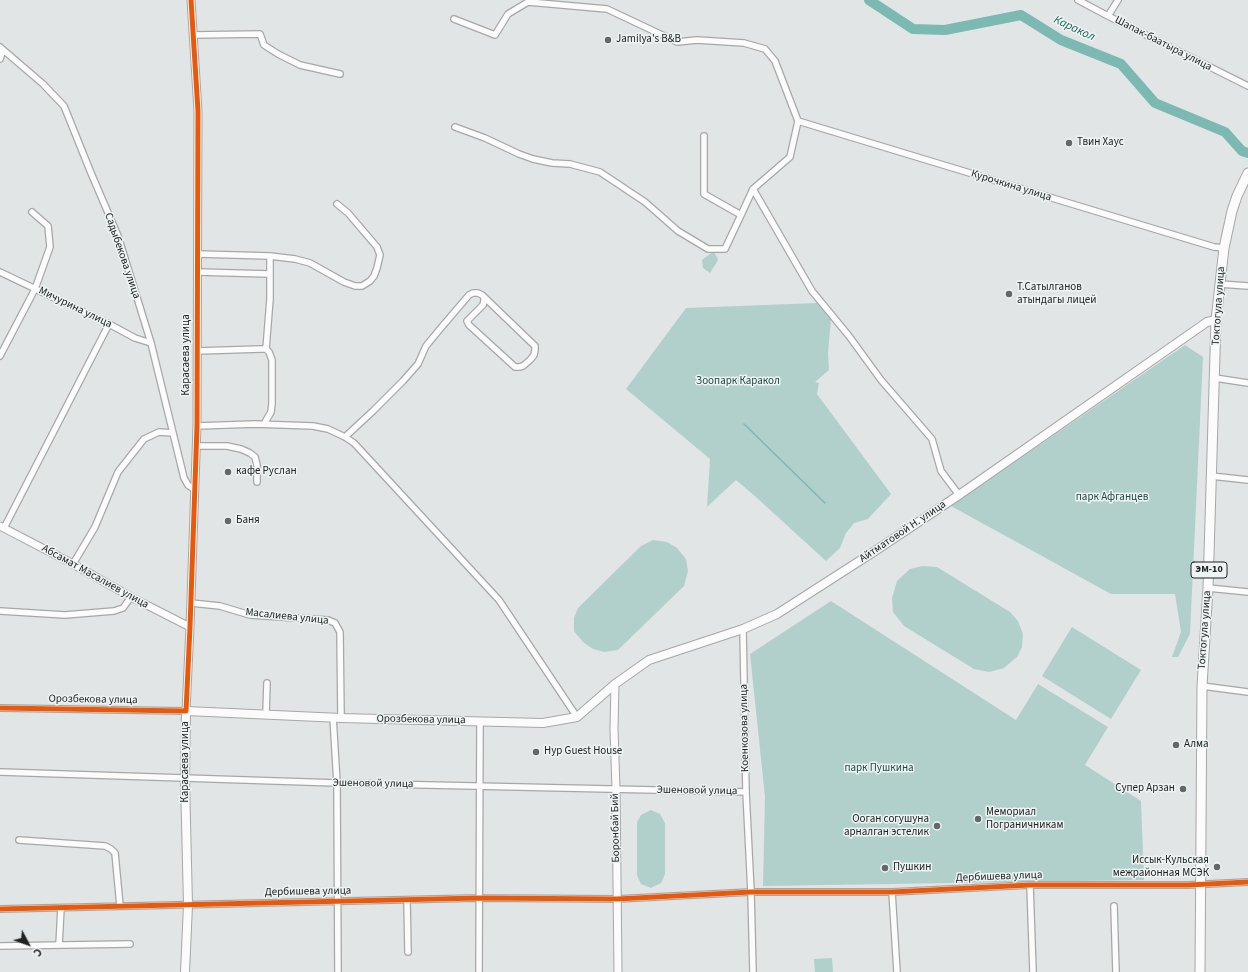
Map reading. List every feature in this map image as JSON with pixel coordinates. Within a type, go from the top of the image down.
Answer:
[{"type":"highway","name":"Токтогула улица","points":[[1200,972],[1202,686],[1208,588],[1216,320],[1224,248],[1232,210],[1247,175]]},
{"type":"main road","name":"Айтматовой Н. улица","points":[[577,717],[615,684],[649,660],[743,629],[777,614],[958,495],[1207,322],[1216,320]]},
{"type":"main road","name":"Орозбекова улица","points":[[186,711],[337,718],[543,723],[577,717]]},
{"type":"main road","name":"Карасаева улица","points":[[185,972],[188,905],[185,779],[186,711]]},
{"type":"street","name":"Карасаева улица","points":[[186,711],[197,446],[198,111],[191,0]]},
{"type":"street","name":"Шапак-баатыра улица","points":[[1078,0],[1248,86]]},
{"type":"street","points":[[1108,16],[1118,0]]},
{"type":"street","points":[[454,19],[495,35],[508,14],[528,2],[607,9],[677,42],[697,40],[744,43],[765,49],[775,61],[798,122],[790,157],[753,189],[724,249],[708,249],[678,231],[645,202],[600,172],[570,164],[552,163],[533,159],[485,138],[455,127]]},
{"type":"street","points":[[193,35],[260,34],[264,45],[278,54],[300,65],[340,74]]},
{"type":"street","points":[[0,59],[2,48]]},
{"type":"street","name":"Садыбекова улица","points":[[2,48],[43,84],[64,106],[118,236],[151,343],[184,478],[188,485],[195,490]]},
{"type":"street","name":"Курочкина улица","points":[[798,122],[1206,244],[1224,248]]},
{"type":"street","points":[[704,136],[704,194],[741,215]]},
{"type":"street","points":[[753,189],[812,292],[849,336],[882,380],[932,439],[941,471],[958,495]]},
{"type":"street","points":[[198,254],[270,256],[295,259],[310,263],[344,282],[355,286],[362,286],[374,276],[380,255],[377,247],[348,213],[337,204]]},
{"type":"street","points":[[0,356],[35,289],[50,247],[48,226],[32,212]]},
{"type":"street","points":[[264,424],[271,412],[272,404],[272,360],[271,355],[266,349],[270,299],[270,256]]},
{"type":"street","name":"Мичурина улица","points":[[0,272],[109,324],[134,338],[151,343]]},
{"type":"street","points":[[198,272],[269,274]]},
{"type":"street","points":[[1220,284],[1248,286]]},
{"type":"street","points":[[345,437],[373,411],[418,364],[426,346],[451,314],[469,295],[473,293],[478,293],[484,298],[535,346],[534,355],[524,366],[515,367],[467,322],[470,317],[483,305],[484,298]]},
{"type":"street","points":[[2,527],[109,324]]},
{"type":"street","points":[[197,351],[266,349]]},
{"type":"street","points":[[1215,378],[1248,382]]},
{"type":"street","points":[[197,426],[264,424],[313,426],[328,429],[345,437],[354,444],[499,600],[577,717]]},
{"type":"street","points":[[73,564],[95,527],[118,472],[144,439],[159,432],[173,433]]},
{"type":"street","points":[[197,446],[227,446],[241,449],[250,453],[255,457],[257,465],[257,482]]},
{"type":"street","points":[[1212,476],[1248,480]]},
{"type":"street","name":"Абсамат Масалиев улица","points":[[2,527],[73,564],[131,598],[190,627]]},
{"type":"street","points":[[1208,588],[1248,592]]},
{"type":"street","points":[[0,611],[65,615],[114,611],[123,608],[131,598]]},
{"type":"street","name":"Масалиева улица","points":[[191,603],[220,606],[250,615],[328,620],[335,622],[340,632],[337,718]]},
{"type":"street","name":"Коенкозова улица","points":[[743,629],[746,792],[751,892],[752,972]]},
{"type":"street","points":[[266,714],[267,683]]},
{"type":"street","name":"Боронбай Бий","points":[[615,684],[614,729],[618,972]]},
{"type":"street","points":[[1202,686],[1248,692]]},
{"type":"street","name":"Орозбекова улица","points":[[0,708],[186,711]]},
{"type":"street","points":[[337,718],[338,972]]},
{"type":"street","points":[[479,972],[480,721]]},
{"type":"street","name":"Эшеновой улица","points":[[0,772],[185,779],[746,792]]},
{"type":"street","points":[[19,840],[105,846],[110,849],[115,853],[120,906]]},
{"type":"street","name":"Дербишева улица","points":[[0,909],[479,898],[617,899],[751,892],[892,892],[1030,885],[1200,884],[1248,882]]},
{"type":"street","points":[[1030,885],[1033,972]]},
{"type":"street","points":[[892,892],[897,972]]},
{"type":"street","points":[[407,900],[408,952]]},
{"type":"street","points":[[1114,906],[1116,972]]},
{"type":"street","points":[[59,945],[61,908]]},
{"type":"street","points":[[0,946],[130,944]]},
{"type":"green space","points":[[714,251],[718,260],[710,273],[703,268],[702,260]]},
{"type":"green space","name":"Зоопарк Каракол","points":[[817,303],[831,319],[828,353],[829,370],[815,382],[819,383],[817,394],[891,494],[868,519],[854,523],[846,533],[840,548],[826,561],[736,480],[707,507],[710,459],[626,389],[686,308]]},
{"type":"green space","name":"парк Афганцев","points":[[1185,345],[1203,357],[1190,634],[1178,657],[1172,657],[1181,632],[1175,594],[1111,594],[951,506]]},
{"type":"green space","points":[[653,540],[667,542],[677,548],[686,559],[688,571],[684,586],[618,650],[604,652],[593,649],[583,642],[574,631],[574,618],[578,608],[641,546]]},
{"type":"green space","points":[[922,566],[937,567],[1010,612],[1018,621],[1023,634],[1022,647],[1017,657],[1004,668],[989,672],[974,669],[904,626],[893,612],[892,598],[897,581],[910,569]]},
{"type":"green space","name":"парк Пушкина","points":[[831,601],[1016,720],[1038,684],[1108,727],[1085,765],[1141,801],[1144,880],[763,886],[765,797],[750,654]]},
{"type":"green space","points":[[1072,627],[1141,670],[1111,719],[1042,676]]},
{"type":"green space","points":[[651,810],[660,814],[665,823],[665,874],[661,883],[651,888],[641,884],[637,875],[637,822],[641,815]]},
{"type":"green space","points":[[832,958],[833,972],[815,972],[814,959]]},
{"type":"waterway","name":"Каракол","points":[[869,0],[913,29],[945,30],[1021,15],[1061,40],[1121,64],[1155,103],[1225,132],[1242,151],[1248,153]]},
{"type":"waterway","points":[[744,424],[825,503]]},
{"type":"cycle path","points":[[0,708],[186,711],[197,426],[198,111],[191,0]]},
{"type":"cycle path","points":[[0,909],[479,898],[617,899],[751,892],[892,892],[1030,885],[1188,885],[1248,882]]},
{"type":"place","name":"Jamilya's B&B","points":[[608,40]]},
{"type":"place","name":"Твин Хаус","points":[[1069,143]]},
{"type":"place","name":"Т.Сатылганов атындагы лицей","points":[[1009,294]]},
{"type":"place","name":"кафе Руслан","points":[[228,472]]},
{"type":"place","name":"Баня","points":[[228,521]]},
{"type":"place","name":"Алма","points":[[1176,745]]},
{"type":"place","name":"Нур Guest House","points":[[536,752]]},
{"type":"place","name":"Супер Арзан","points":[[1183,789]]},
{"type":"place","name":"Мемориал Пограничникам","points":[[978,819]]},
{"type":"place","name":"Ооган согушуна арналган эстелик","points":[[937,826]]},
{"type":"place","name":"Иссык-Кульская межрайонная МСЭК","points":[[1217,867]]},
{"type":"place","name":"Пушкин","points":[[885,868]]}]
